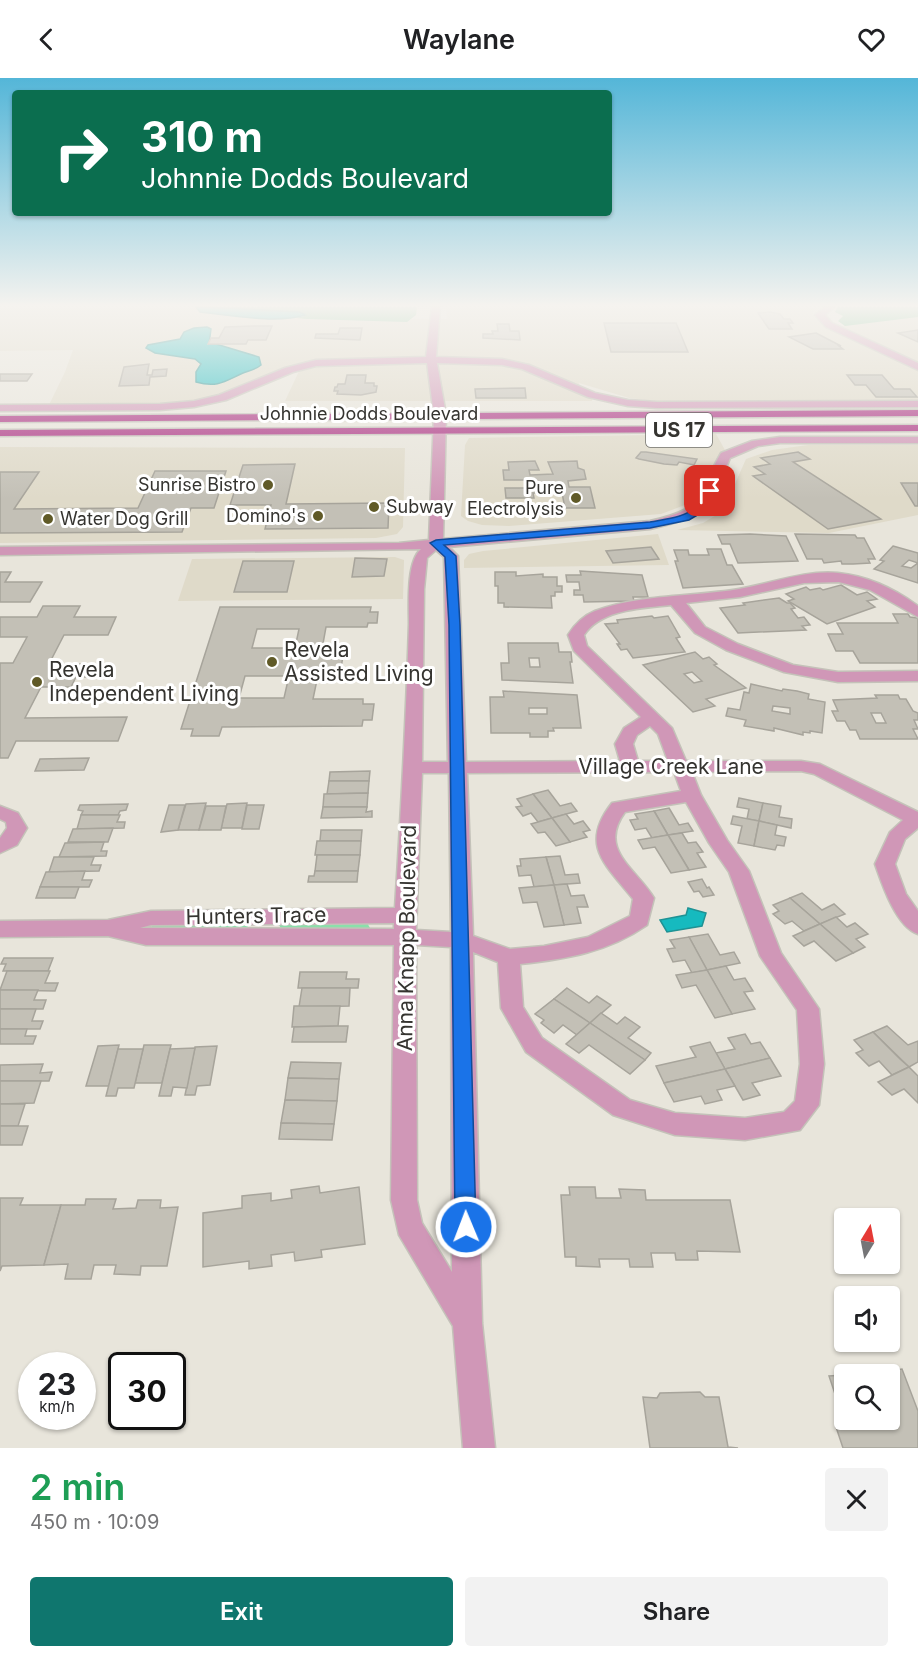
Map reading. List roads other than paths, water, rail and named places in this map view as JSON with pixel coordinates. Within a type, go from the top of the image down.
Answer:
[{"type":"highway","name":"Johnnie Dodds Boulevard","points":[[0,419],[918,413]]},
{"type":"highway","points":[[440,432],[481,423],[698,422],[849,414]]},
{"type":"highway","points":[[17,433],[155,426],[388,424],[440,415]]},
{"type":"highway","name":"Johnnie Dodds Boulevard","points":[[0,433],[918,428]]},
{"type":"street","name":"Johnnie Dodds Boulevard","points":[[0,408],[160,407],[194,404],[222,398],[287,371]]},
{"type":"street","points":[[433,371],[440,415],[436,543]]},
{"type":"street","name":"Johnnie Dodds Boulevard","points":[[534,371],[592,395],[628,403],[657,405],[918,404]]},
{"type":"street","points":[[0,551],[399,547],[650,525],[685,518],[702,508],[725,456],[756,443],[780,440],[918,440]]},
{"type":"street","name":"Anna Knapp Boulevard","points":[[467,1323],[409,1226],[404,1200],[405,915],[413,768],[417,589],[420,557],[436,543],[451,556],[462,939],[467,1323],[479,1448]]},
{"type":"street","points":[[692,795],[619,807],[612,814],[605,836],[608,851],[612,862],[644,898],[640,920],[622,934],[582,949],[509,957],[512,1008],[534,1045],[622,1108],[675,1124],[746,1129],[791,1122],[807,1105],[812,1064],[808,1009],[771,956],[739,871],[719,843],[692,795],[681,767],[673,756],[666,732],[650,719],[580,648],[576,635],[584,623],[602,614],[625,607],[741,593],[825,577],[874,586],[918,613]]},
{"type":"street","points":[[676,601],[700,630],[732,647],[790,669],[838,677],[918,676]]},
{"type":"street","points":[[630,767],[624,744],[630,732],[650,719]]},
{"type":"street","name":"Village Creek Lane","points":[[413,768],[801,766],[820,770],[917,820],[897,836],[885,864],[896,896],[918,926]]},
{"type":"street","points":[[0,812],[11,816],[16,821],[17,828],[10,840],[0,847]]},
{"type":"street","name":"Hunters Trace","points":[[0,929],[108,928],[151,918],[405,915]]},
{"type":"street","name":"Hunters Trace","points":[[108,928],[146,937],[462,939],[509,957]]},
{"type":"water","points":[[249,371],[221,383],[210,384],[196,382],[196,372]]},
{"type":"water","points":[[688,908],[706,913],[702,926],[667,932],[660,920],[686,915]]},
{"type":"place","name":"Sunrise Bistro","points":[[268,485]]},
{"type":"place","name":"Pure Electrolysis","points":[[576,498]]},
{"type":"place","name":"Subway","points":[[374,507]]},
{"type":"place","name":"Domino's","points":[[318,516]]},
{"type":"place","name":"Water Dog Grill","points":[[48,519]]},
{"type":"place","name":"Revela Assisted Living","points":[[272,662]]},
{"type":"place","name":"Revela Independent Living","points":[[37,682]]}]
